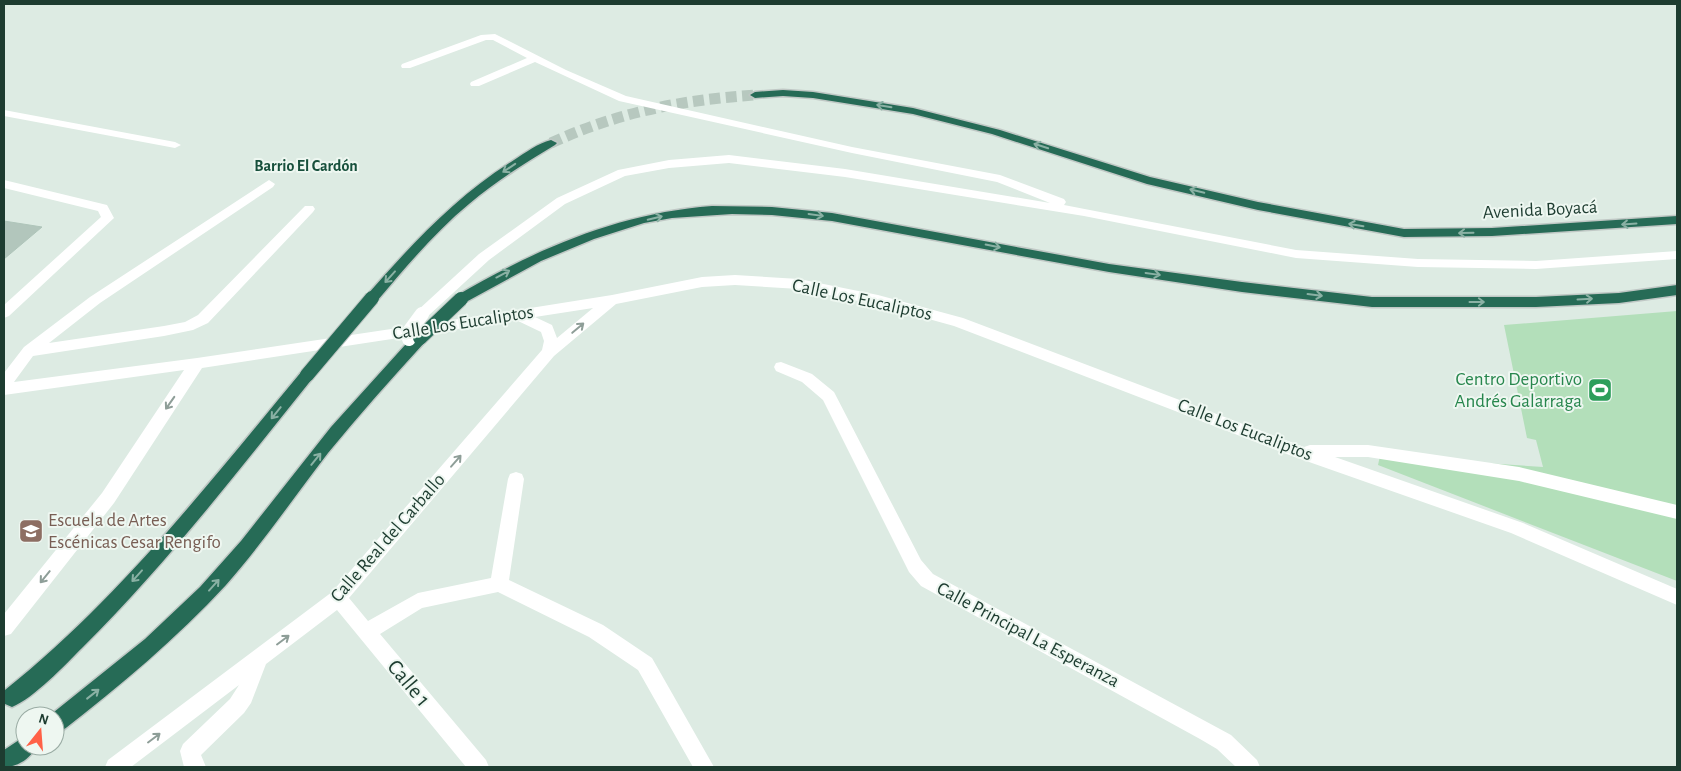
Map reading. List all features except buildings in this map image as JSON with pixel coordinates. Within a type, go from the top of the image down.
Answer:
[{"type":"highway","name":"Avenida Boyacá","points":[[755,95],[783,93],[813,95],[912,111],[996,132],[1147,180],[1267,208],[1404,233],[1492,232],[1677,220]]},
{"type":"highway","points":[[12,697],[57,659],[94,623],[205,500],[307,375],[418,246],[453,211],[511,166],[551,143]]},
{"type":"highway","points":[[65,716],[130,666],[206,593],[260,533],[312,463],[414,341],[461,299],[508,270],[587,236],[672,214],[718,210],[798,212],[1109,268],[1242,287],[1372,302],[1536,302],[1620,298],[1677,290]]},
{"type":"highway","points":[[4,762],[15,754]]},
{"type":"street","points":[[406,66],[491,36],[622,99],[852,150],[1000,179],[1084,212]]},
{"type":"street","points":[[476,84],[535,58]]},
{"type":"street","points":[[4,113],[175,145]]},
{"type":"street","points":[[414,341],[408,333],[411,326],[422,314],[484,258],[561,201],[622,173],[669,164],[729,159],[845,173],[1084,212],[1296,254],[1418,263],[1536,266],[1677,254]]},
{"type":"street","points":[[4,184],[103,208],[108,218],[4,313]]},
{"type":"street","points":[[4,384],[29,351],[94,300],[269,184]]},
{"type":"street","points":[[29,351],[164,331],[188,326],[203,319],[309,209]]},
{"type":"street","name":"Calle Los Eucaliptos","points":[[4,388],[198,362],[518,315],[612,300],[702,282],[735,280],[799,284],[878,300],[958,322],[1298,451],[1518,528],[1677,597]]},
{"type":"street","name":"Calle Real del Carballo","points":[[115,767],[338,598],[549,352],[612,300]]},
{"type":"street","points":[[518,315],[547,329],[551,341],[549,352]]},
{"type":"street","points":[[4,628],[108,498],[198,362]]},
{"type":"street","name":"Calle Principal La Esperanza","points":[[781,367],[807,378],[829,396],[915,566],[928,580],[1207,732],[1224,742],[1250,767]]},
{"type":"street","points":[[1298,451],[1368,451],[1519,474],[1677,512]]},
{"type":"street","points":[[499,584],[516,479]]},
{"type":"street","points":[[366,632],[418,601],[499,584],[596,631],[646,664],[704,767]]},
{"type":"street","name":"Calle 1","points":[[338,598],[479,767]]},
{"type":"street","points":[[196,767],[191,760],[190,751],[237,706],[244,696],[260,658]]},
{"type":"green space","name":"Centro Deportivo Andrés Galarraga","points":[[1677,311],[1677,581],[1378,465],[1380,456],[1543,467],[1536,440],[1527,438],[1504,325]]},
{"type":"tunnel","points":[[551,143],[601,123],[651,109],[701,100],[755,95]]},
{"type":"place","name":"Centro Deportivo Andrés Galarraga","points":[[1600,390]]},
{"type":"place","name":"Escuela de Artes Escénicas Cesar Rengifo","points":[[31,531]]},
{"type":"district","name":"Barrio El Cardón","points":[[306,166]]}]
